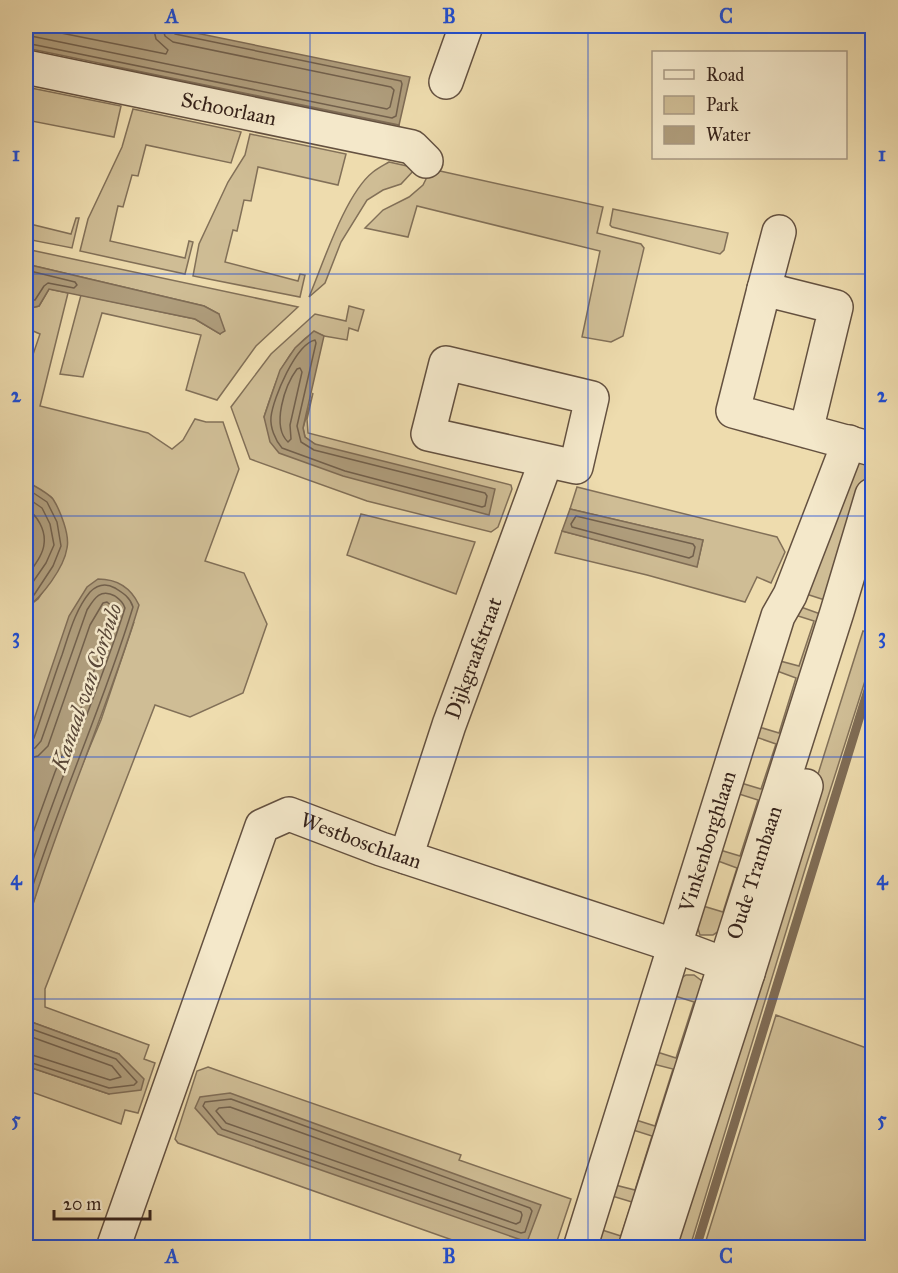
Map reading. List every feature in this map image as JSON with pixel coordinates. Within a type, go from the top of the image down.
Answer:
[{"type":"street","points":[[446,82],[466,26]]},
{"type":"street","name":"Schoorlaan","points":[[26,67],[412,147],[426,161]]},
{"type":"street","points":[[779,232],[734,411],[861,446]]},
{"type":"street","points":[[764,290],[836,307],[806,431]]},
{"type":"street","points":[[446,363],[592,398],[576,467],[546,461],[428,435],[446,363]]},
{"type":"street","name":"Vinkenborghlaan","points":[[580,1248],[778,616],[861,446]]},
{"type":"street","name":"Dijkgraafstraat","points":[[406,857],[449,725],[546,461]]},
{"type":"street","name":"Oude Trambaan","points":[[659,1248],[873,495]]},
{"type":"street","name":"Oude Trambaan","points":[[635,1248],[737,969],[873,573]]},
{"type":"street","name":"Westboschlaan","points":[[113,1248],[262,826],[289,814],[406,857],[675,946],[737,969]]},
{"type":"green space","points":[[102,64],[399,125],[398,133],[102,67]]},
{"type":"green space","points":[[26,87],[121,106],[114,137],[32,121],[26,146]]},
{"type":"green space","points":[[133,109],[241,132],[231,163],[146,145],[138,176],[132,175],[123,207],[118,206],[110,241],[185,258],[189,241],[193,242],[185,274],[80,251],[88,219],[122,147]]},
{"type":"green space","points":[[250,134],[346,154],[338,185],[258,167],[251,201],[244,200],[237,231],[233,230],[225,262],[298,281],[300,274],[305,275],[300,297],[193,276],[199,244],[228,182],[245,155]]},
{"type":"green space","points":[[389,162],[416,168],[401,184],[383,190],[367,200],[341,242],[325,283],[309,297],[336,230],[353,196],[373,172]]},
{"type":"green space","points":[[431,169],[603,207],[597,233],[641,244],[644,248],[623,336],[611,342],[582,337],[600,251],[417,206],[408,237],[365,228],[383,210],[409,197],[423,185]]},
{"type":"green space","points":[[613,209],[728,233],[724,250],[720,254],[612,227],[610,225]]},
{"type":"green space","points":[[76,218],[79,218],[72,248],[26,239],[26,223],[71,234]]},
{"type":"green space","points":[[26,249],[298,307],[256,346],[217,400],[186,390],[201,335],[102,313],[83,377],[60,374],[81,295],[195,319],[220,334],[219,314],[204,306],[26,264]]},
{"type":"green space","points":[[49,289],[68,293],[40,406],[148,433],[172,449],[183,440],[195,419],[206,422],[223,422],[239,469],[205,561],[244,573],[267,624],[243,693],[190,717],[155,705],[45,989],[45,1007],[149,1045],[144,1059],[155,1063],[138,1113],[125,1110],[121,1124],[26,1090],[26,1066],[109,1094],[119,1054],[26,1020],[26,918],[29,917],[46,860],[101,720],[134,622],[35,718],[26,743],[26,608],[38,599],[58,569],[52,498],[26,481],[26,375],[40,334],[26,328],[26,306],[31,308],[39,306]]},
{"type":"green space","points":[[349,306],[364,310],[358,331],[349,328],[347,340],[314,332],[303,340],[287,359],[264,417],[315,444],[305,437],[303,428],[313,393],[307,419],[308,433],[511,485],[512,489],[498,527],[491,532],[367,501],[250,459],[231,407],[271,354],[315,314],[346,321]]},
{"type":"green space","points":[[862,458],[872,459],[872,471],[831,602],[803,593],[850,465]]},
{"type":"green space","points":[[577,487],[777,537],[785,552],[771,583],[757,577],[745,602],[555,553],[562,531],[697,566],[703,540],[570,509]]},
{"type":"green space","points":[[361,514],[475,542],[456,594],[347,555]]},
{"type":"green space","points":[[798,606],[826,616],[727,926],[713,935],[700,935],[697,926],[703,906],[723,912],[737,868],[718,861],[720,850],[740,856],[758,800],[739,794],[741,783],[761,789],[776,744],[756,737],[759,727],[779,733],[796,678],[777,671],[780,661],[799,666],[814,621],[795,615]]},
{"type":"green space","points":[[863,631],[872,633],[872,659],[806,866],[690,1247],[669,1248]]},
{"type":"green space","points":[[686,975],[694,975],[702,981],[707,996],[627,1247],[596,1248],[602,1230],[621,1236],[632,1202],[612,1196],[615,1185],[635,1190],[652,1136],[633,1130],[636,1120],[655,1126],[673,1069],[653,1064],[657,1052],[676,1058],[694,1002],[675,996],[680,979]]},
{"type":"green space","points":[[776,1015],[872,1050],[872,1247],[704,1247]]},
{"type":"green space","points":[[208,1067],[461,1155],[459,1160],[571,1199],[555,1247],[472,1247],[178,1143],[175,1139],[197,1071]]},
{"type":"water","points":[[26,26],[162,26],[410,77],[399,125],[26,48]]},
{"type":"water","points":[[26,264],[204,306],[219,314],[225,331],[220,334],[195,319],[49,289],[39,306],[31,308],[26,306]]},
{"type":"water","points":[[314,331],[324,336],[303,428],[305,437],[315,444],[495,489],[489,515],[343,476],[279,453],[270,442],[264,417],[280,370],[295,348]]},
{"type":"water","points":[[26,481],[53,499],[64,523],[68,543],[57,573],[26,608]]},
{"type":"water","points":[[570,509],[703,540],[697,567],[562,531]]},
{"type":"water","name":"Kanaal van Corbulo","points":[[98,579],[117,583],[128,589],[139,605],[29,917],[26,918],[26,743],[69,616],[87,587]]},
{"type":"water","points":[[26,1020],[119,1054],[144,1079],[141,1090],[109,1094],[26,1066]]},
{"type":"water","points":[[230,1093],[541,1205],[527,1242],[218,1134],[195,1108],[200,1097]]},
{"type":"waterway","points":[[696,1248],[872,677]]}]
